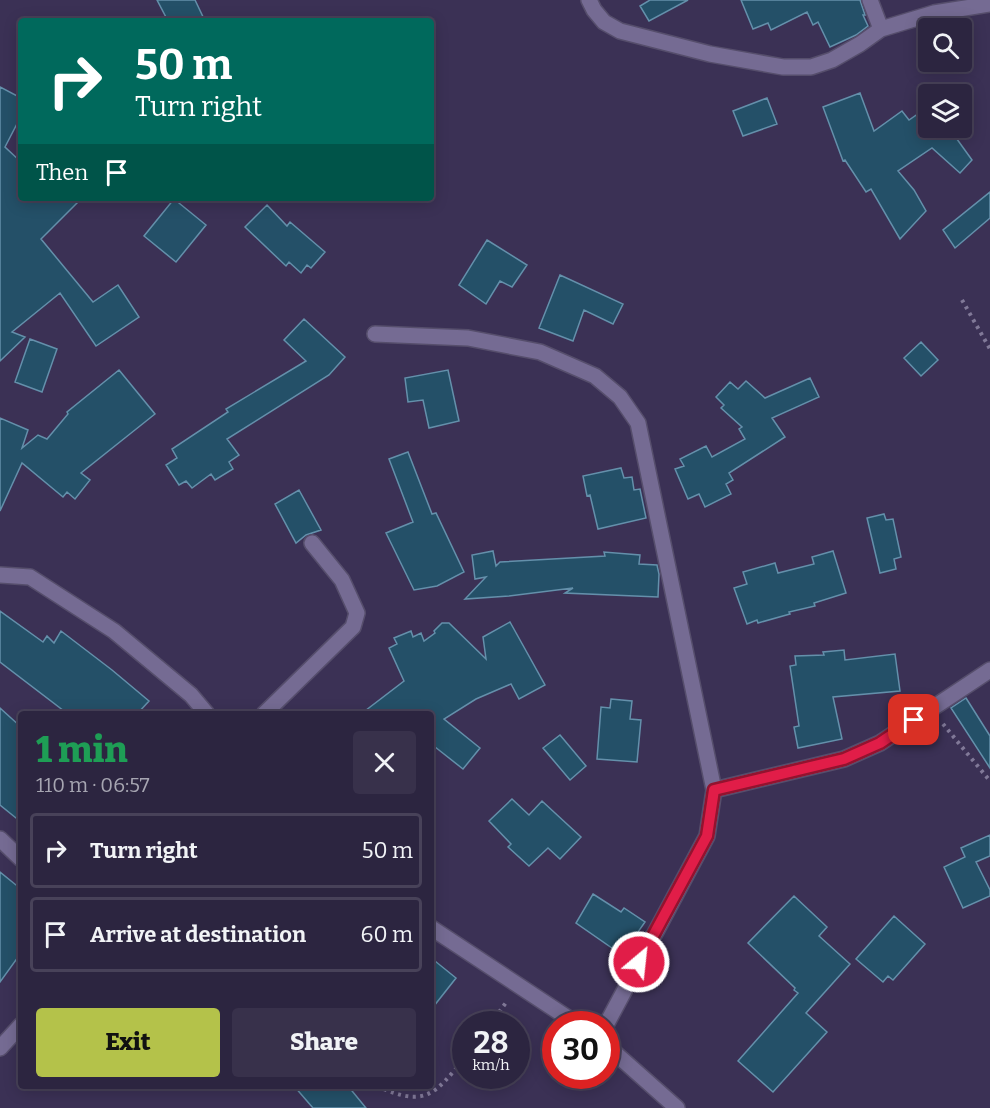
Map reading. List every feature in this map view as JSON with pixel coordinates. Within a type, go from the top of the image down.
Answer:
[{"type":"street","points":[[589,0],[604,22],[620,31],[710,54],[783,67],[811,67],[832,60],[881,29],[934,13],[990,4]]},
{"type":"street","points":[[870,0],[881,29]]},
{"type":"street","points":[[375,334],[468,338],[540,352],[595,376],[620,397],[638,423],[714,790],[707,836],[613,1011]]},
{"type":"street","points":[[267,711],[353,627],[357,613],[342,580],[312,543]]},
{"type":"street","points":[[0,575],[30,577],[114,631],[191,696],[204,711]]},
{"type":"street","points":[[714,790],[844,759],[880,743],[990,670]]},
{"type":"street","points":[[0,839],[18,855]]},
{"type":"street","points":[[434,930],[557,1011]]},
{"type":"street","points":[[3,1038],[18,1027]]},
{"type":"street","points":[[620,1057],[677,1108]]},
{"type":"path","points":[[962,300],[990,349]]},
{"type":"path","points":[[930,709],[990,781]]},
{"type":"path","points":[[500,1011],[519,986]]},
{"type":"path","points":[[382,1089],[396,1098],[419,1102],[434,1095],[452,1073]]},
{"type":"building","points":[[157,0],[195,0],[204,18],[166,18]]},
{"type":"building","points":[[650,0],[688,0],[649,21],[640,6]]},
{"type":"building","points":[[741,0],[860,0],[868,26],[856,35],[830,47],[818,22],[813,25],[807,12],[771,30],[768,23],[753,29]]},
{"type":"building","points":[[0,87],[18,96],[18,122],[5,147],[18,159],[18,201],[79,201],[41,239],[93,302],[118,285],[139,317],[96,346],[60,293],[12,332],[25,337],[0,361]]},
{"type":"building","points":[[860,93],[874,131],[902,111],[909,120],[918,114],[918,138],[956,138],[972,160],[960,173],[932,148],[898,171],[914,190],[926,211],[900,239],[871,189],[866,192],[845,160],[843,161],[823,107]]},
{"type":"building","points":[[767,98],[777,124],[743,136],[733,111]]},
{"type":"building","points":[[990,192],[990,218],[955,248],[943,230]]},
{"type":"building","points":[[172,201],[176,201],[206,225],[176,262],[144,236]]},
{"type":"building","points":[[267,205],[287,226],[290,222],[325,252],[311,268],[307,265],[301,273],[289,262],[286,266],[245,227]]},
{"type":"building","points":[[487,240],[527,265],[512,287],[500,281],[486,304],[459,285]]},
{"type":"building","points":[[560,275],[623,304],[613,324],[584,310],[573,341],[539,328]]},
{"type":"building","points":[[304,319],[345,357],[329,375],[227,439],[239,455],[229,462],[233,469],[215,480],[211,474],[192,488],[186,481],[179,485],[166,465],[177,458],[172,449],[228,412],[226,409],[306,361],[284,340]]},
{"type":"building","points":[[30,339],[57,349],[42,392],[15,382]]},
{"type":"building","points":[[921,342],[938,360],[921,376],[904,358]]},
{"type":"building","points":[[119,370],[155,414],[81,473],[90,480],[75,499],[67,492],[63,497],[22,463],[0,511],[0,418],[28,430],[22,448],[38,435],[47,439],[68,414],[67,412]]},
{"type":"building","points":[[448,370],[459,421],[429,428],[423,400],[408,402],[405,378]]},
{"type":"building","points":[[810,378],[819,397],[772,418],[785,437],[729,473],[733,480],[726,484],[731,494],[705,507],[699,494],[688,499],[675,469],[684,466],[680,459],[706,446],[712,457],[745,439],[739,429],[742,427],[721,408],[724,405],[716,397],[730,382],[738,389],[746,381],[765,398]]},
{"type":"building","points":[[408,452],[432,514],[436,513],[464,572],[437,586],[414,590],[386,533],[413,522],[389,459]]},
{"type":"building","points":[[621,468],[624,478],[632,477],[634,490],[640,489],[646,518],[598,529],[583,476]]},
{"type":"building","points":[[299,490],[321,530],[306,535],[296,543],[275,504]]},
{"type":"building","points":[[884,514],[886,520],[893,519],[901,557],[894,559],[896,569],[880,573],[867,518]]},
{"type":"building","points":[[493,551],[496,566],[500,562],[605,556],[604,552],[640,555],[639,564],[657,565],[658,597],[565,593],[573,588],[465,599],[486,577],[475,579],[472,555]]},
{"type":"building","points":[[833,551],[846,593],[814,603],[815,606],[789,612],[790,614],[747,624],[734,588],[747,584],[743,572],[775,563],[778,573],[814,564],[812,557]]},
{"type":"building","points":[[0,611],[43,642],[47,636],[54,643],[61,631],[149,701],[140,711],[64,711],[0,662]]},
{"type":"building","points":[[510,622],[545,685],[519,699],[511,684],[476,699],[444,719],[480,748],[463,769],[434,746],[434,711],[365,711],[404,681],[389,648],[397,644],[394,638],[411,631],[413,637],[421,633],[424,641],[435,633],[434,631],[442,623],[449,623],[486,659],[483,637]]},
{"type":"building","points":[[844,650],[845,660],[895,654],[900,691],[833,697],[842,739],[798,748],[794,727],[799,726],[790,666],[796,665],[795,656],[824,655],[823,652]]},
{"type":"building","points":[[966,698],[990,736],[990,768],[951,708]]},
{"type":"building","points":[[611,699],[632,701],[630,719],[641,720],[637,762],[597,759],[601,707],[610,708]]},
{"type":"building","points":[[0,708],[18,724],[18,820],[0,805]]},
{"type":"building","points":[[560,735],[586,766],[570,780],[543,748]]},
{"type":"building","points":[[512,799],[529,815],[542,801],[581,837],[560,859],[548,848],[529,866],[508,847],[511,844],[489,821]]},
{"type":"building","points":[[990,835],[990,856],[976,862],[990,890],[990,896],[963,908],[944,867],[965,857],[961,848]]},
{"type":"building","points":[[0,872],[18,887],[18,957],[0,982]]},
{"type":"building","points":[[593,894],[621,912],[624,908],[645,922],[622,955],[576,923]]},
{"type":"building","points":[[794,896],[827,927],[819,936],[850,964],[806,1013],[827,1032],[773,1092],[738,1061],[798,993],[748,943]]},
{"type":"building","points":[[894,916],[925,944],[893,980],[888,976],[883,982],[856,959]]},
{"type":"building","points":[[434,960],[456,978],[434,1006]]},
{"type":"building","points":[[297,1089],[350,1089],[366,1108],[313,1108]]},
{"type":"route","points":[[639,962],[707,836],[714,790],[844,759],[880,743],[914,720]]}]
